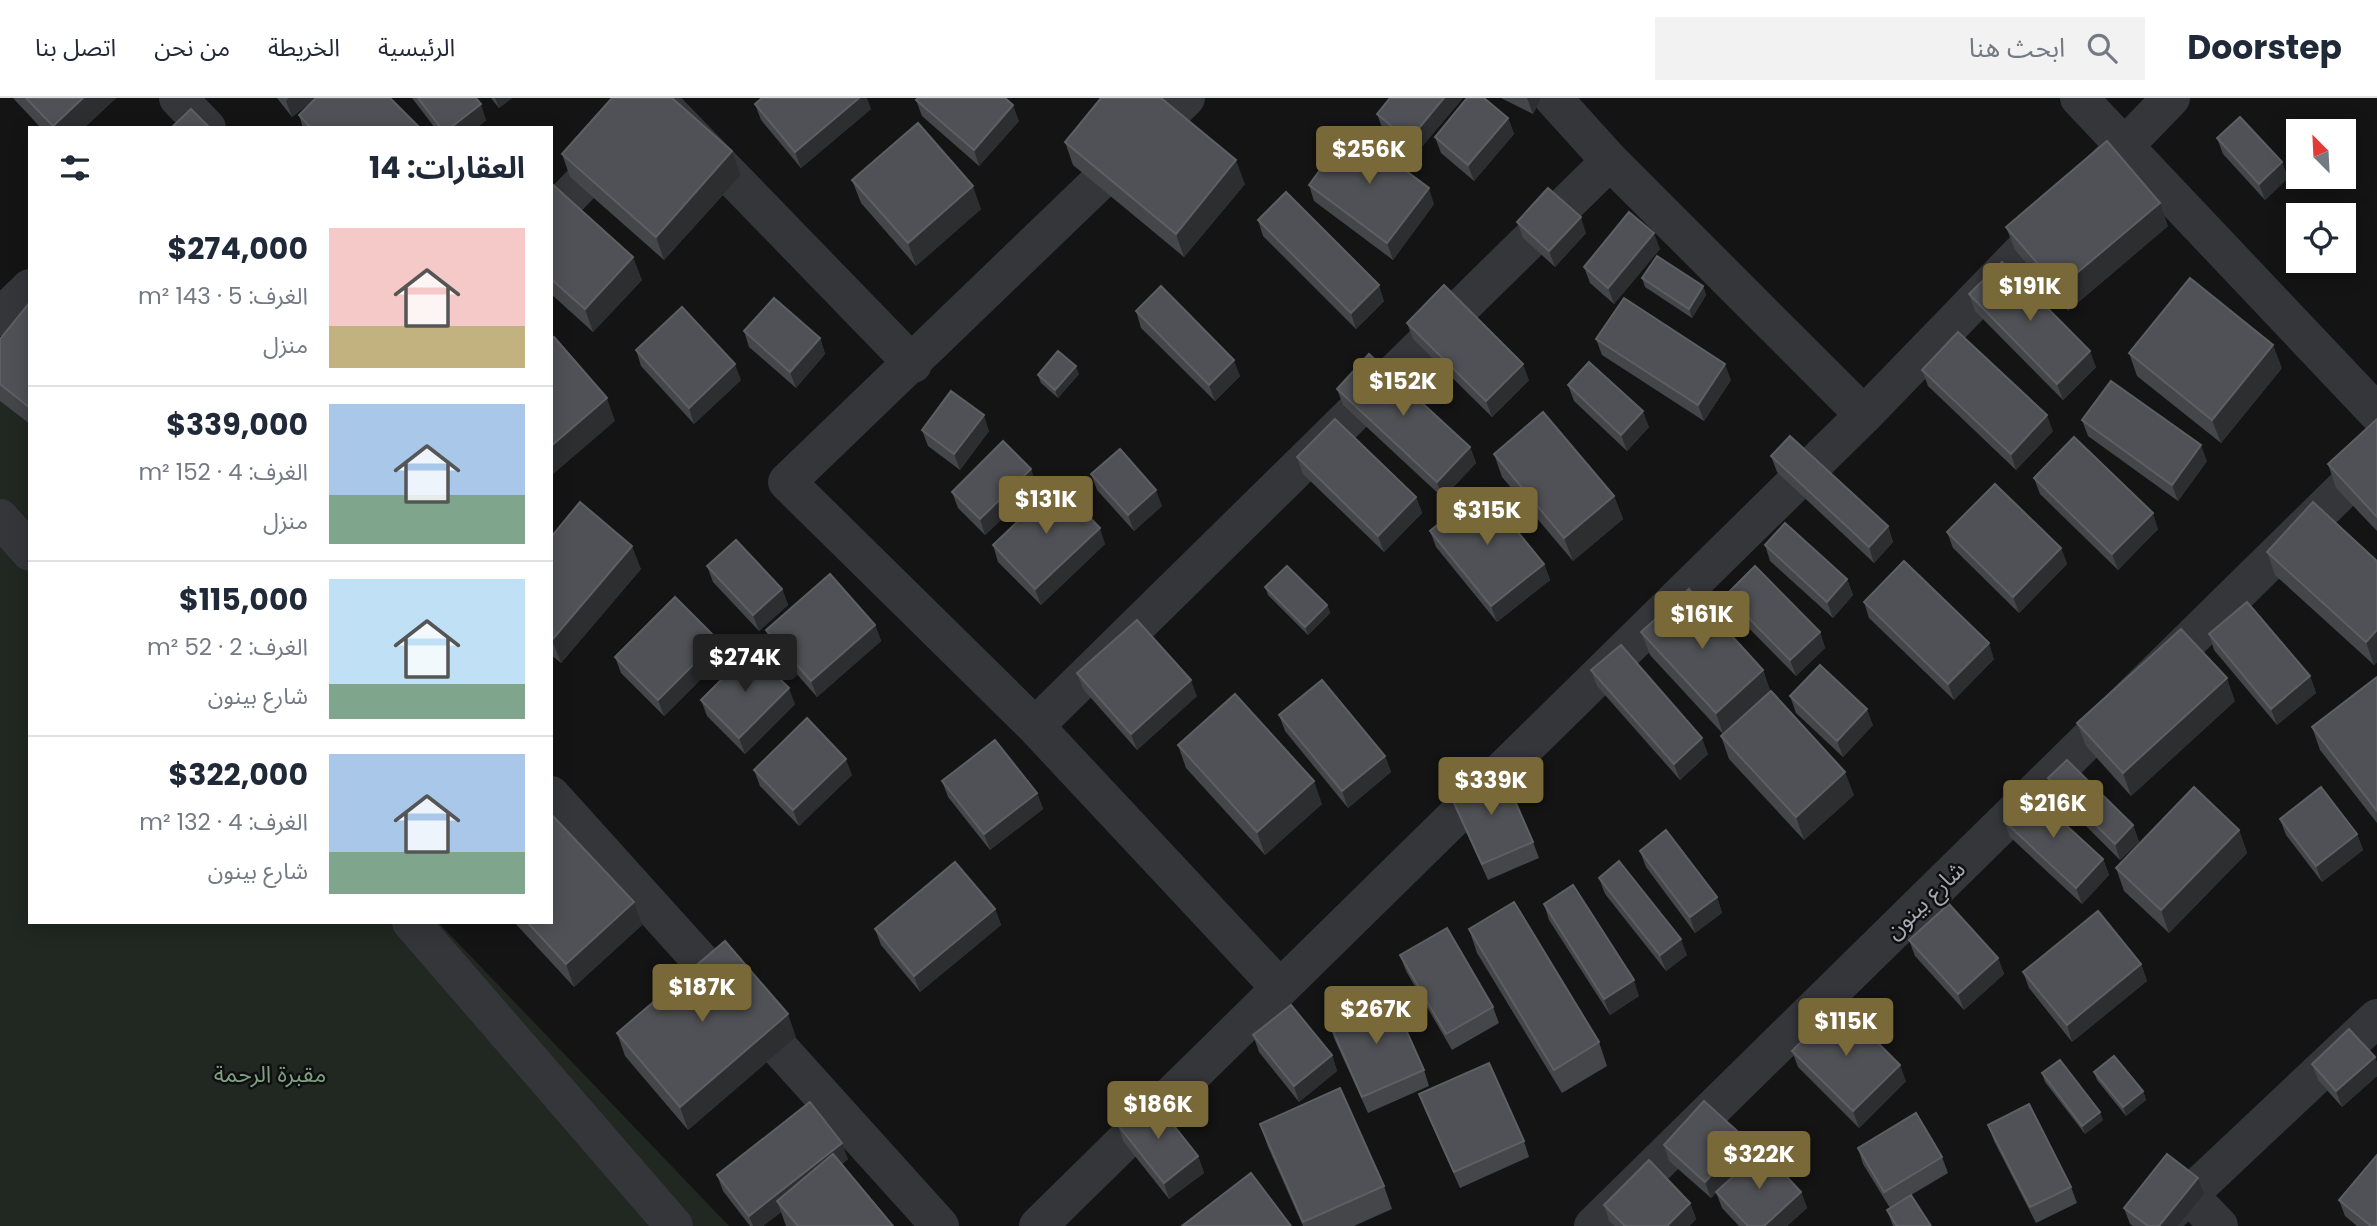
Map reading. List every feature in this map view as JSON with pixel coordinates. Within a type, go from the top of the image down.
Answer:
[{"type":"street","points":[[1186,98],[788,482],[1035,726],[1280,988]]},
{"type":"street","points":[[1553,98],[1610,161],[1864,415]]},
{"type":"street","points":[[2080,98],[2377,413]]},
{"type":"street","points":[[1038,1226],[1864,415],[2171,98]]},
{"type":"street","points":[[553,213],[660,100],[913,364]]},
{"type":"street","points":[[1035,726],[1610,161]]},
{"type":"street","points":[[0,317],[28,290]]},
{"type":"street","name":"شارع بينون","points":[[1593,1226],[2377,456]]},
{"type":"street","points":[[0,518],[28,550]]},
{"type":"street","points":[[553,796],[940,1226]]},
{"type":"street","points":[[413,924],[674,1226]]},
{"type":"street","points":[[2156,1226],[2377,1018]]},
{"type":"street","points":[[2189,1195],[2219,1226]]},
{"type":"green space","name":"مقبرة الرحمة","points":[[28,328],[28,924],[440,924],[729,1226],[0,1226],[0,358]]},
{"type":"building","points":[[26,98],[83,98],[53,126]]},
{"type":"building","points":[[316,98],[390,98],[418,126],[309,126],[299,115]]},
{"type":"building","points":[[418,98],[476,98],[481,104],[453,126],[439,126]]},
{"type":"building","points":[[612,98],[672,98],[732,151],[656,237],[562,154]]},
{"type":"building","points":[[762,98],[859,98],[795,152],[755,104]]},
{"type":"building","points":[[1005,98],[1013,105],[974,150],[916,100]]},
{"type":"building","points":[[1101,98],[1161,98],[1236,160],[1176,234],[1065,142]]},
{"type":"building","points":[[1390,98],[1444,98],[1409,140],[1377,114]]},
{"type":"building","points":[[1467,98],[1484,98],[1508,118],[1468,165],[1435,137]]},
{"type":"building","points":[[191,109],[208,126],[173,126]]},
{"type":"building","points":[[2240,117],[2282,162],[2259,184],[2217,138]]},
{"type":"building","points":[[918,123],[973,186],[908,243],[852,180]]},
{"type":"building","points":[[1350,129],[1429,188],[1387,243],[1309,185]]},
{"type":"building","points":[[2107,141],[2160,203],[2059,288],[2006,227]]},
{"type":"building","points":[[553,185],[633,257],[585,309],[553,281]]},
{"type":"building","points":[[1548,188],[1581,217],[1549,251],[1517,222]]},
{"type":"building","points":[[1286,192],[1379,285],[1351,313],[1258,220]]},
{"type":"building","points":[[1629,212],[1654,233],[1608,288],[1584,267]]},
{"type":"building","points":[[1657,256],[1703,286],[1689,309],[1642,278]]},
{"type":"building","points":[[2002,262],[2090,351],[2057,384],[1969,294]]},
{"type":"building","points":[[2190,278],[2273,345],[2212,420],[2129,353]]},
{"type":"building","points":[[1444,285],[1523,364],[1486,401],[1407,323]]},
{"type":"building","points":[[1161,286],[1234,360],[1209,385],[1136,311]]},
{"type":"building","points":[[774,298],[820,338],[790,372],[744,331]]},
{"type":"building","points":[[1624,298],[1725,364],[1698,405],[1596,339]]},
{"type":"building","points":[[28,304],[28,406],[0,384],[0,339]]},
{"type":"building","points":[[682,307],[735,364],[689,408],[636,350]]},
{"type":"building","points":[[1958,332],[2047,415],[2011,454],[1922,370]]},
{"type":"building","points":[[553,338],[607,398],[553,444]]},
{"type":"building","points":[[1058,351],[1076,366],[1055,390],[1038,375]]},
{"type":"building","points":[[1369,354],[1470,447],[1437,482],[1337,389]]},
{"type":"building","points":[[1589,362],[1643,411],[1621,435],[1568,385]]},
{"type":"building","points":[[2111,381],[2201,445],[2172,485],[2082,420]]},
{"type":"building","points":[[951,391],[984,415],[954,454],[922,430]]},
{"type":"building","points":[[1543,412],[1614,496],[1564,538],[1494,454]]},
{"type":"building","points":[[1335,419],[1416,497],[1378,536],[1297,457]]},
{"type":"building","points":[[2377,419],[2377,517],[2328,464]]},
{"type":"building","points":[[1790,436],[1888,526],[1869,547],[1771,456]]},
{"type":"building","points":[[2074,437],[2153,513],[2112,554],[2034,478]]},
{"type":"building","points":[[1003,441],[1031,469],[980,519],[952,492]]},
{"type":"building","points":[[1120,449],[1156,490],[1128,515],[1091,474]]},
{"type":"building","points":[[1057,484],[1100,528],[1035,589],[993,545]]},
{"type":"building","points":[[1995,484],[2061,548],[2013,597],[1947,532]]},
{"type":"building","points":[[1482,488],[1544,564],[1491,606],[1430,531]]},
{"type":"building","points":[[580,502],[632,546],[553,639],[553,535]]},
{"type":"building","points":[[2313,502],[2377,561],[2377,630],[2366,642],[2267,552]]},
{"type":"building","points":[[1785,523],[1847,579],[1827,602],[1765,545]]},
{"type":"building","points":[[736,540],[782,589],[753,615],[707,566]]},
{"type":"building","points":[[1904,561],[1989,643],[1948,684],[1864,602]]},
{"type":"building","points":[[1287,566],[1327,605],[1305,627],[1265,587]]},
{"type":"building","points":[[1755,566],[1820,632],[1790,660],[1726,595]]},
{"type":"building","points":[[830,574],[875,625],[811,681],[766,630]]},
{"type":"building","points":[[1689,589],[1763,670],[1716,713],[1641,632]]},
{"type":"building","points":[[675,597],[718,640],[658,700],[615,657]]},
{"type":"building","points":[[2247,602],[2310,676],[2271,709],[2209,634]]},
{"type":"building","points":[[1137,620],[1191,680],[1131,734],[1077,673]]},
{"type":"building","points":[[2181,629],[2227,678],[2123,773],[2077,723]]},
{"type":"building","points":[[1621,645],[1702,738],[1674,764],[1591,670]]},
{"type":"building","points":[[751,650],[789,688],[739,738],[701,700]]},
{"type":"building","points":[[1820,665],[1867,709],[1837,741],[1790,696]]},
{"type":"building","points":[[2377,677],[2377,811],[2312,727]]},
{"type":"building","points":[[1322,680],[1385,756],[1342,791],[1279,715]]},
{"type":"building","points":[[1771,691],[1845,772],[1796,817],[1721,736]]},
{"type":"building","points":[[1235,694],[1314,781],[1257,832],[1178,745]]},
{"type":"building","points":[[807,718],[846,759],[793,810],[754,770]]},
{"type":"building","points":[[995,740],[1037,793],[984,834],[942,781]]},
{"type":"building","points":[[2067,760],[2133,825],[2115,844],[2048,778]]},
{"type":"building","points":[[1501,769],[1533,842],[1482,864],[1449,792]]},
{"type":"building","points":[[2194,787],[2239,830],[2161,910],[2116,868]]},
{"type":"building","points":[[2321,787],[2357,834],[2316,866],[2280,819]]},
{"type":"building","points":[[2030,792],[2103,859],[2076,888],[2004,821]]},
{"type":"building","points":[[553,816],[634,902],[566,964],[529,924],[553,924]]},
{"type":"building","points":[[1666,830],[1717,897],[1690,917],[1640,851]]},
{"type":"building","points":[[1619,861],[1681,939],[1660,955],[1599,878]]},
{"type":"building","points":[[955,862],[995,909],[914,976],[875,929]]},
{"type":"building","points":[[1573,885],[1634,980],[1604,999],[1544,904]]},
{"type":"building","points":[[1514,902],[1599,1042],[1554,1070],[1469,929]]},
{"type":"building","points":[[1949,904],[1998,958],[1958,994],[1909,940]]},
{"type":"building","points":[[2098,911],[2141,964],[2067,1025],[2023,972]]},
{"type":"building","points":[[1447,928],[1493,1007],[1446,1034],[1400,955]]},
{"type":"building","points":[[725,941],[788,1014],[680,1107],[617,1033]]},
{"type":"building","points":[[1390,994],[1424,1070],[1362,1097],[1329,1022]]},
{"type":"building","points":[[1839,1004],[1900,1065],[1853,1111],[1792,1051]]},
{"type":"building","points":[[1291,1005],[1332,1055],[1294,1086],[1253,1035]]},
{"type":"building","points":[[2349,1029],[2375,1057],[2336,1091],[2312,1064]]},
{"type":"building","points":[[2114,1056],[2143,1091],[2123,1107],[2094,1072]]},
{"type":"building","points":[[2060,1060],[2100,1112],[2082,1126],[2042,1073]]},
{"type":"building","points":[[1489,1063],[1524,1141],[1454,1172],[1419,1094]]},
{"type":"building","points":[[1340,1088],[1384,1186],[1303,1222],[1260,1124]]},
{"type":"building","points":[[1152,1098],[1198,1156],[1164,1183],[1118,1125]]},
{"type":"building","points":[[1704,1101],[1745,1138],[1705,1182],[1664,1145]]},
{"type":"building","points":[[810,1102],[842,1143],[749,1216],[717,1175]]},
{"type":"building","points":[[2029,1104],[2071,1187],[2030,1207],[1988,1125]]},
{"type":"building","points":[[1916,1113],[1942,1157],[1884,1192],[1858,1148]]},
{"type":"building","points":[[1762,1150],[1801,1192],[1764,1226],[1748,1226],[1716,1192]]},
{"type":"building","points":[[833,1154],[893,1226],[798,1226],[777,1201]]},
{"type":"building","points":[[2167,1154],[2198,1178],[2159,1226],[2148,1226],[2124,1208]]},
{"type":"building","points":[[2377,1155],[2377,1226],[2371,1226],[2339,1200]]},
{"type":"building","points":[[1649,1160],[1690,1203],[1667,1226],[1625,1226],[1604,1205]]},
{"type":"building","points":[[1251,1173],[1291,1226],[1182,1226]]},
{"type":"building","points":[[1911,1195],[1931,1226],[1897,1226],[1887,1210]]}]
